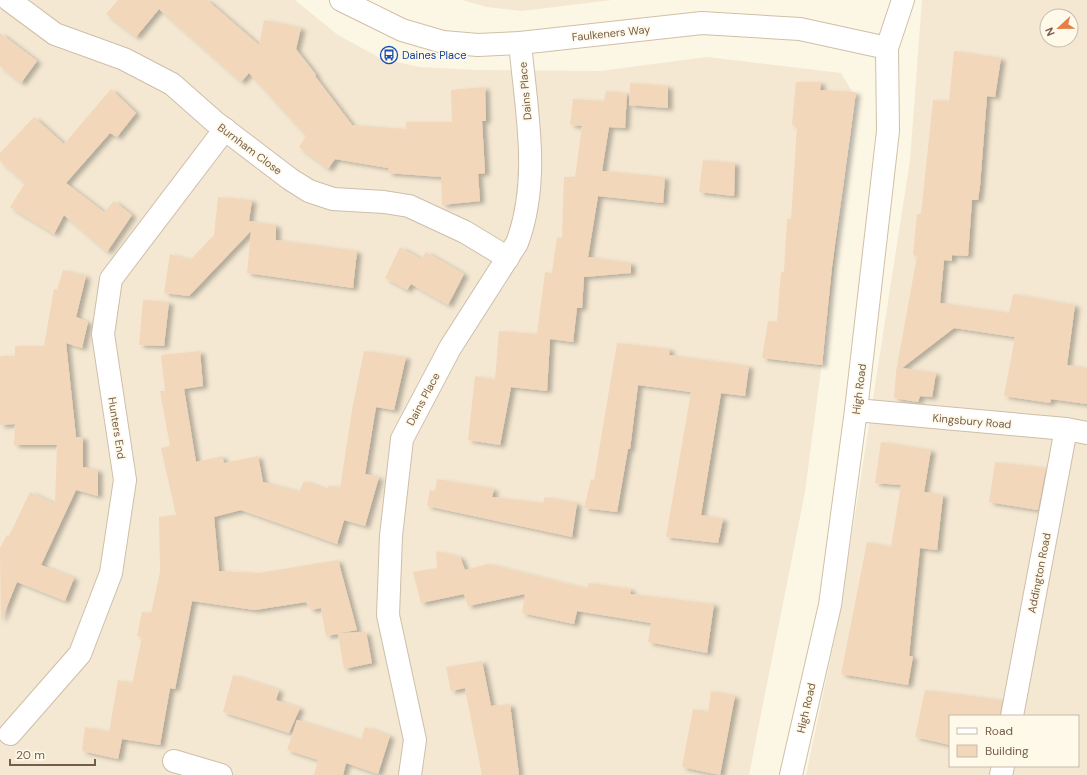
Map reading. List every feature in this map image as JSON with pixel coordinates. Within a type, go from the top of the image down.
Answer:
[{"type":"street","name":"Burnham Close","points":[[9,0],[55,34],[124,59],[172,84],[225,129],[290,179],[309,191],[333,199],[384,202],[409,206],[465,232],[508,258]]},
{"type":"street","name":"Faulkeners Way","points":[[341,0],[402,30],[443,42],[478,45],[520,43],[702,23],[800,29],[888,48]]},
{"type":"street","name":"High Road","points":[[791,775],[830,605],[856,410],[888,131],[888,48],[903,0]]},
{"type":"street","name":"Dains Place","points":[[410,775],[415,740],[388,615],[391,536],[402,438],[450,348],[508,258],[517,243],[523,227],[530,196],[531,159],[520,43]]},
{"type":"street","name":"Hunters End","points":[[10,734],[80,654],[111,573],[125,480],[103,334],[111,278],[225,129]]},
{"type":"street","name":"Kingsbury Road","points":[[856,410],[1077,431]]},
{"type":"street","name":"Addington Road","points":[[1012,715],[1077,431]]},
{"type":"street","points":[[174,761],[221,775]]},
{"type":"shaded area","points":[[0,0],[295,0],[338,35],[380,58],[419,67],[477,70],[600,71],[707,57],[841,73],[853,93],[833,278],[805,492],[749,775],[0,775]]},
{"type":"shaded area","points":[[462,0],[612,0],[522,11],[487,7]]},
{"type":"shaded area","points":[[922,0],[1087,0],[1087,775],[806,775],[839,618],[910,160]]},
{"type":"building","points":[[118,0],[207,0],[259,45],[264,20],[301,28],[296,49],[352,125],[406,129],[406,122],[452,122],[451,90],[485,87],[486,121],[482,121],[485,173],[478,174],[480,201],[442,205],[441,177],[388,173],[388,168],[335,159],[328,169],[299,147],[306,136],[249,73],[241,82],[159,9],[136,37],[106,14]]},
{"type":"building","points":[[0,33],[37,61],[21,83],[0,66]]},
{"type":"building","points":[[954,51],[1001,58],[995,97],[987,96],[980,186],[978,200],[972,200],[968,256],[952,255],[952,261],[944,260],[940,303],[1009,313],[1013,294],[1075,305],[1067,365],[1087,368],[1087,404],[1051,399],[1050,403],[1004,396],[1015,337],[954,328],[902,368],[936,373],[932,397],[920,396],[918,402],[894,398],[896,372],[917,256],[913,255],[917,214],[921,214],[933,100],[949,101]]},
{"type":"building","points":[[796,82],[821,82],[820,90],[856,92],[832,267],[822,365],[762,358],[768,321],[777,322],[781,272],[784,272],[787,219],[791,219],[797,126],[792,125]]},
{"type":"building","points":[[630,83],[668,86],[668,108],[629,105]]},
{"type":"building","points":[[111,89],[136,113],[117,137],[110,133],[66,183],[104,212],[114,201],[132,215],[107,252],[64,215],[54,234],[10,207],[25,183],[0,161],[0,153],[34,117],[64,144]]},
{"type":"building","points":[[606,91],[627,93],[625,128],[609,127],[602,171],[665,177],[663,203],[598,196],[588,257],[631,263],[631,273],[584,277],[582,308],[577,308],[573,342],[550,339],[547,391],[511,387],[500,445],[468,440],[475,376],[495,380],[499,331],[537,334],[545,272],[552,273],[557,237],[562,238],[564,177],[575,177],[582,126],[570,125],[573,99],[604,101]]},
{"type":"building","points":[[703,160],[735,163],[734,196],[699,192]]},
{"type":"building","points":[[218,197],[252,200],[249,221],[276,225],[276,240],[357,251],[353,288],[247,273],[251,231],[189,296],[164,293],[170,254],[190,260],[214,235]]},
{"type":"building","points":[[400,247],[421,259],[426,252],[464,274],[448,305],[411,284],[407,290],[385,278]]},
{"type":"building","points":[[63,270],[86,276],[76,317],[88,322],[82,348],[66,343],[76,437],[83,437],[83,467],[98,470],[98,496],[76,490],[41,565],[74,578],[65,601],[17,582],[1,621],[0,548],[7,535],[9,536],[30,492],[55,504],[57,445],[14,445],[15,424],[0,425],[0,356],[15,356],[15,346],[44,346],[54,289],[57,290]]},
{"type":"building","points":[[143,300],[169,302],[164,346],[139,345]]},
{"type":"building","points":[[617,343],[670,349],[669,355],[749,366],[745,396],[721,393],[701,515],[723,519],[718,543],[666,537],[691,392],[638,385],[630,449],[628,449],[617,512],[584,508],[591,479],[594,480]]},
{"type":"building","points":[[200,351],[203,386],[184,389],[196,462],[222,456],[224,463],[258,456],[263,482],[299,492],[304,481],[327,490],[329,485],[340,489],[352,410],[364,351],[406,357],[394,410],[376,407],[365,474],[379,477],[365,526],[344,520],[337,544],[241,510],[214,517],[219,571],[259,573],[338,560],[357,630],[340,633],[366,632],[372,663],[344,669],[338,634],[326,636],[321,608],[311,610],[306,602],[255,610],[192,601],[175,689],[170,688],[160,745],[122,739],[118,759],[82,751],[85,727],[109,732],[118,680],[132,684],[142,637],[137,636],[142,612],[151,613],[160,572],[159,517],[176,515],[161,448],[170,446],[160,391],[165,391],[161,355]]},
{"type":"building","points":[[881,442],[931,450],[924,492],[943,495],[937,550],[920,548],[909,656],[913,656],[908,685],[841,674],[867,542],[891,547],[901,485],[875,483]]},
{"type":"building","points":[[995,462],[1046,468],[1038,510],[989,502]]},
{"type":"building","points":[[437,479],[494,489],[492,497],[543,503],[545,497],[577,503],[572,537],[427,506],[430,490],[435,491]]},
{"type":"building","points":[[436,551],[460,557],[465,570],[488,564],[587,589],[588,583],[631,589],[630,594],[714,604],[707,653],[648,642],[651,623],[577,611],[574,624],[522,613],[525,594],[468,606],[464,594],[421,603],[413,572],[437,568]]},
{"type":"building","points":[[482,661],[491,706],[510,704],[519,775],[482,775],[465,688],[451,691],[446,667]]},
{"type":"building","points":[[233,675],[279,690],[276,700],[300,708],[289,733],[223,712]]},
{"type":"building","points":[[925,690],[1002,700],[1000,715],[949,715],[949,745],[915,737]]},
{"type":"building","points":[[711,691],[735,696],[720,775],[682,767],[693,709],[708,712]]},
{"type":"building","points":[[297,720],[361,740],[365,727],[390,736],[378,774],[346,763],[343,775],[314,775],[318,760],[287,750]]},
{"type":"place","name":"Daines Place","points":[[389,55]]}]
